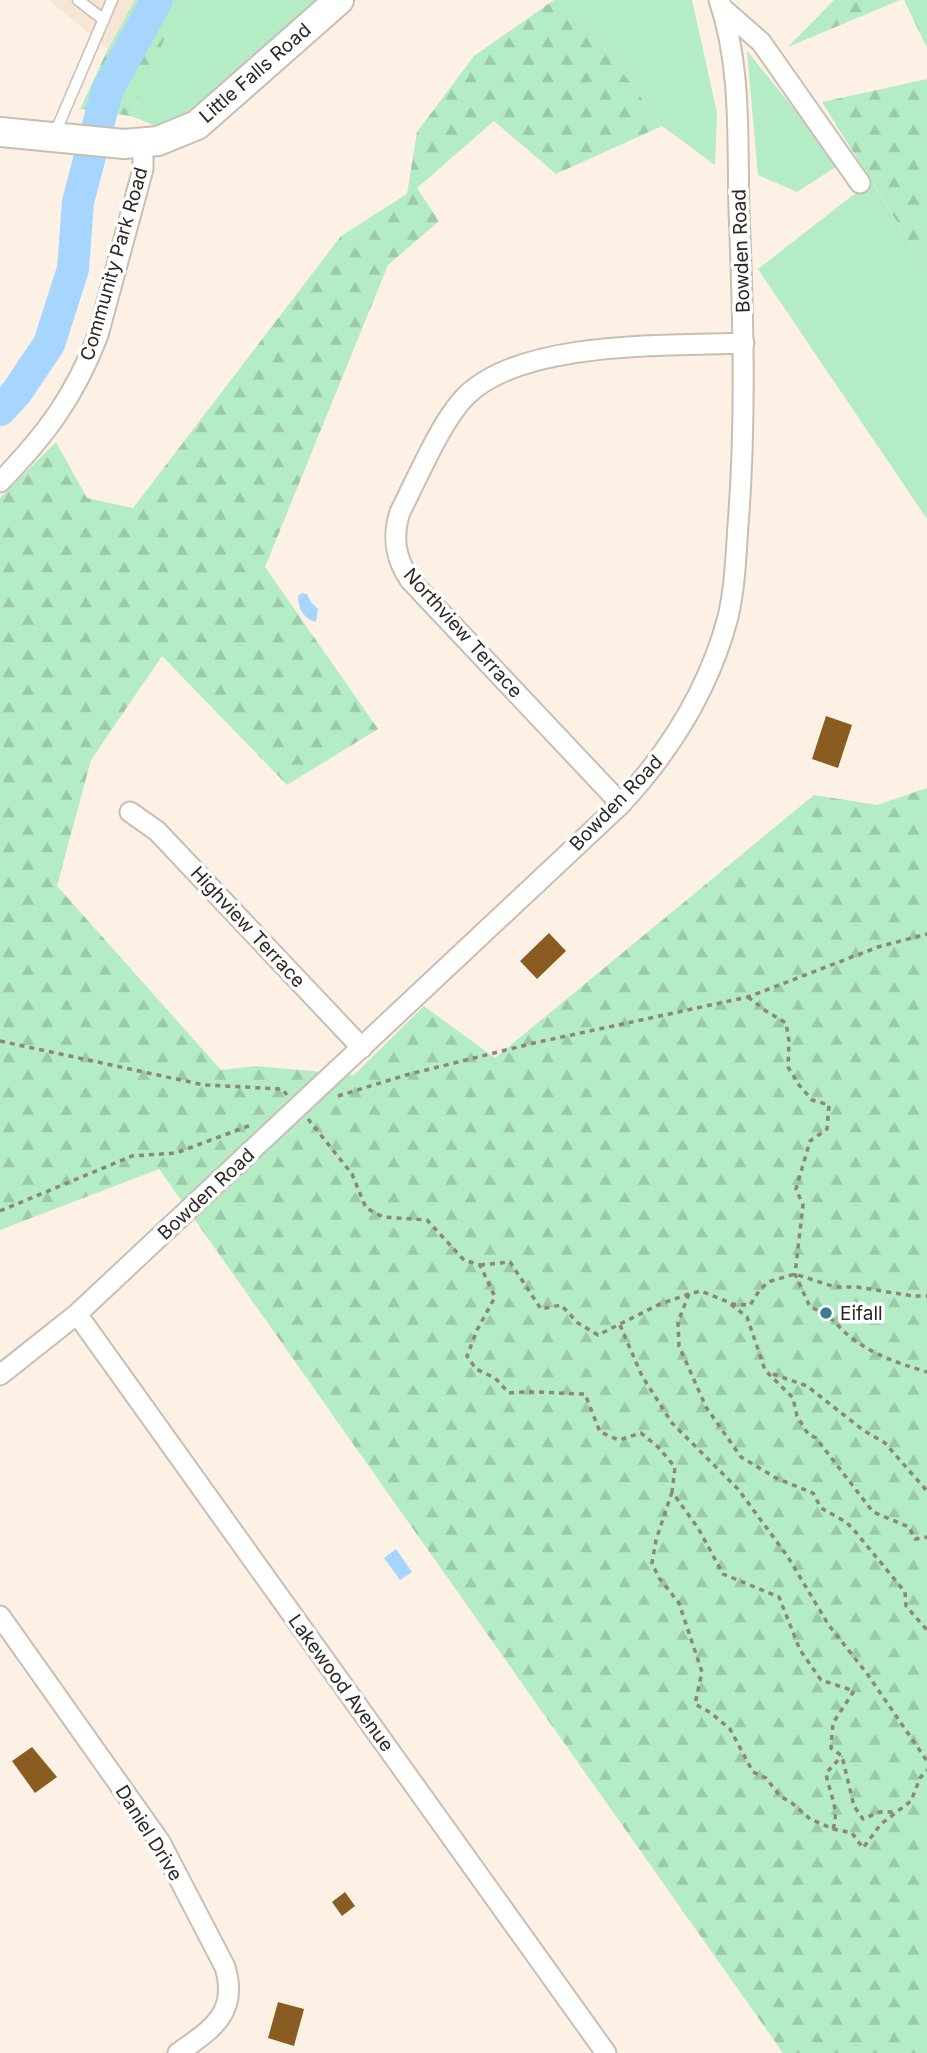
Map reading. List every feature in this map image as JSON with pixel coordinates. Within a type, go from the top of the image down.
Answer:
[{"type":"street","name":"Little Falls Road","points":[[0,132],[134,143],[172,136],[207,118],[339,0]]},
{"type":"street","points":[[720,3],[761,41],[860,183]]},
{"type":"street","name":"Bowden Road","points":[[0,1375],[77,1314],[621,804],[658,762],[688,717],[710,671],[733,593],[743,452],[744,343],[735,68],[720,3]]},
{"type":"street","name":"Community Park Road","points":[[0,482],[49,428],[64,407],[98,335],[143,169],[134,143]]},
{"type":"street","name":"Northview Terrace","points":[[621,804],[410,580],[403,570],[395,547],[396,523],[448,420],[467,395],[486,382],[538,360],[576,352],[744,343]]},
{"type":"street","name":"Highview Terrace","points":[[130,813],[157,831],[362,1048]]},
{"type":"street","name":"Lakewood Avenue","points":[[77,1314],[606,2053]]},
{"type":"street","name":"Daniel Drive","points":[[0,1616],[160,1843],[225,1967],[229,1997],[221,2017],[206,2033],[178,2053]]},
{"type":"lane","points":[[78,0],[103,20]]},
{"type":"lane","points":[[65,137],[112,0]]},
{"type":"path","points":[[299,1108],[406,1075],[534,1043],[748,997],[878,947],[927,934]]},
{"type":"path","points":[[748,997],[786,1023],[789,1041],[788,1066],[812,1100],[829,1105],[827,1129],[810,1142],[796,1189],[803,1205],[794,1274],[810,1307],[826,1313],[849,1337],[885,1359],[927,1372]]},
{"type":"path","points":[[0,1041],[204,1085],[282,1089],[352,1174],[366,1208],[383,1217],[427,1220],[464,1260],[480,1265],[510,1262],[541,1309],[561,1305],[578,1323],[598,1335],[660,1304],[701,1291],[730,1304],[747,1317],[765,1370],[793,1398],[797,1416],[808,1434],[816,1438],[873,1512],[909,1527],[915,1539],[927,1537]]},
{"type":"path","points":[[0,1211],[132,1156],[176,1153],[261,1122]]},
{"type":"path","points":[[480,1265],[495,1297],[477,1330],[467,1356],[476,1369],[495,1378],[509,1393],[534,1390],[557,1394],[585,1394],[600,1432],[619,1440],[641,1433],[676,1467],[672,1492],[656,1540],[652,1563],[659,1578],[679,1603],[702,1672],[695,1704],[711,1713],[730,1730],[753,1772],[766,1778],[780,1796],[810,1819],[833,1829],[852,1833],[863,1848],[881,1824],[911,1801],[920,1778],[927,1770]]},
{"type":"path","points":[[730,1304],[750,1305],[761,1288],[771,1281],[794,1274],[835,1287],[857,1287],[927,1296]]},
{"type":"path","points":[[690,1294],[678,1322],[679,1346],[706,1407],[741,1457],[776,1478],[813,1493],[821,1508],[846,1522],[905,1592],[906,1606],[927,1630]]},
{"type":"path","points":[[620,1325],[642,1376],[672,1423],[738,1489],[788,1557],[828,1624],[868,1675],[927,1761]]},
{"type":"path","points":[[771,1374],[807,1386],[863,1430],[885,1443],[927,1491]]},
{"type":"path","points":[[672,1492],[698,1528],[723,1574],[779,1597],[800,1650],[821,1680],[854,1691],[833,1723],[831,1748],[842,1756],[854,1806],[863,1819],[878,1812],[895,1812]]},
{"type":"path","points":[[833,1829],[836,1820],[834,1799],[826,1773],[842,1756]]},
{"type":"shaded area","points":[[49,0],[135,0],[108,49]]},
{"type":"green space","points":[[135,0],[187,0],[170,27],[131,116],[80,109],[108,49]]},
{"type":"green space","points":[[187,0],[316,0],[193,109],[156,126],[131,116],[170,27]]},
{"type":"green space","points":[[554,0],[569,0],[662,126],[556,174],[494,121],[417,188],[439,221],[388,265],[265,567],[378,729],[287,785],[162,656],[91,760],[57,886],[221,1070],[256,1066],[354,1075],[424,1006],[495,1058],[814,795],[877,805],[927,788],[927,2053],[783,2053],[159,1169],[0,1230],[0,498],[56,442],[87,498],[133,508],[341,236],[407,194],[417,132],[474,56]]},
{"type":"green space","points":[[569,0],[692,0],[717,113],[715,165],[662,126]]},
{"type":"green space","points":[[834,0],[900,0],[788,47]]},
{"type":"green space","points":[[904,0],[927,0],[927,48]]},
{"type":"green space","points":[[747,51],[839,165],[797,192],[758,175]]},
{"type":"green space","points":[[927,79],[927,270],[822,102]]},
{"type":"green space","points":[[871,181],[927,270],[927,519],[758,269]]},
{"type":"water","points":[[307,594],[318,609],[316,622],[305,616],[299,605],[298,596]]},
{"type":"water","points":[[396,1549],[412,1572],[400,1580],[384,1558]]},
{"type":"building","points":[[826,716],[852,725],[838,768],[812,759]]},
{"type":"building","points":[[549,933],[566,951],[537,979],[520,961]]},
{"type":"building","points":[[32,1747],[57,1777],[35,1793],[12,1761]]},
{"type":"building","points":[[345,1892],[355,1906],[342,1916],[332,1902]]},
{"type":"building","points":[[278,2002],[304,2009],[294,2046],[268,2038]]},
{"type":"waterway","points":[[0,410],[16,393],[49,344],[73,269],[78,202],[107,91],[157,0]]},
{"type":"place","name":"Eifall","points":[[826,1313]]}]
